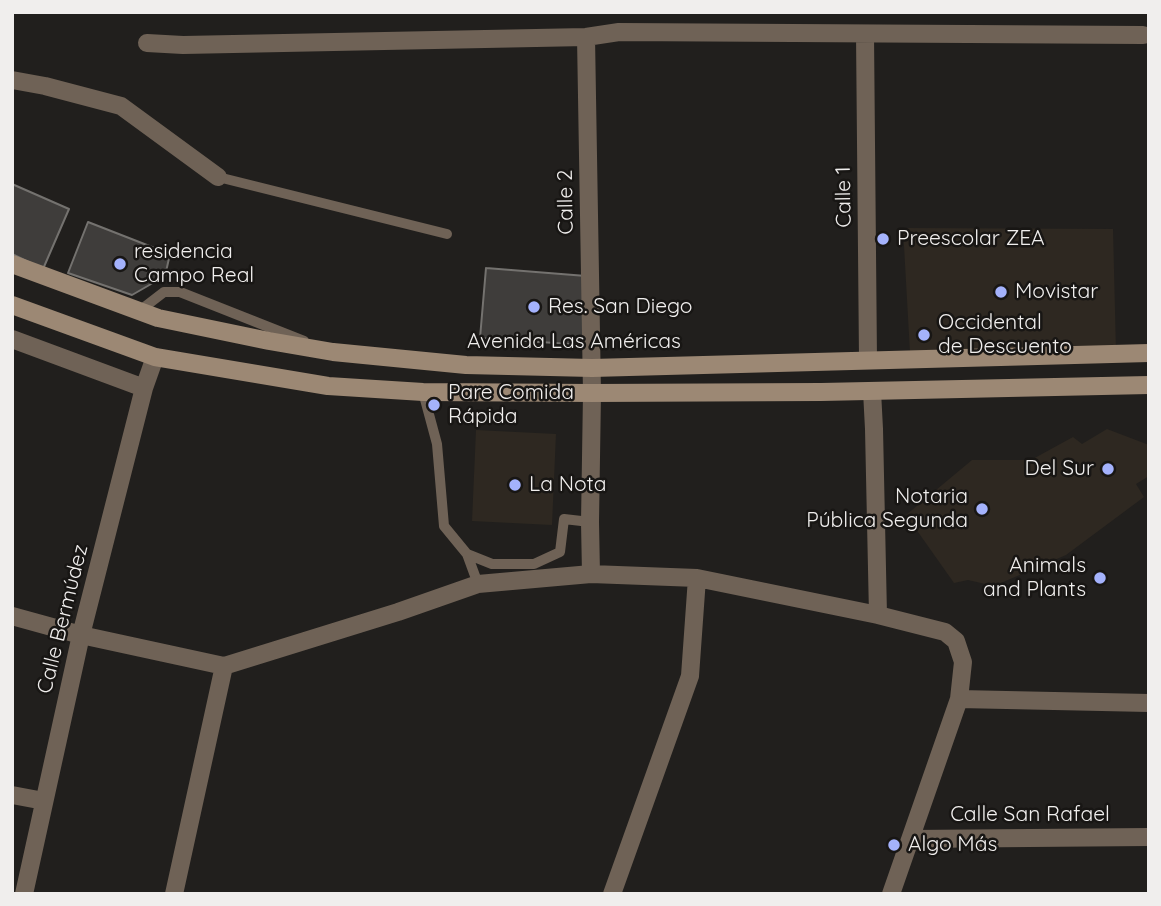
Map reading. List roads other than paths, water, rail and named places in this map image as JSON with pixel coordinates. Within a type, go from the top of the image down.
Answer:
[{"type":"street","points":[[147,43],[183,45],[586,37],[619,32],[1143,35]]},
{"type":"street","name":"Calle 1","points":[[865,34],[868,360]]},
{"type":"street","name":"Calle 2","points":[[586,37],[592,368],[591,574]]},
{"type":"street","points":[[12,80],[121,106],[218,177]]},
{"type":"street","name":"Avenida Las Américas","points":[[12,264],[159,318],[333,352],[466,365],[592,368],[1149,353]]},
{"type":"street","points":[[12,305],[155,356],[328,386],[423,392],[592,393],[1149,385]]},
{"type":"street","points":[[12,339],[144,388]]},
{"type":"street","name":"Calle Bermúdez","points":[[24,894],[81,635],[144,388],[155,356]]},
{"type":"street","points":[[872,391],[878,615]]},
{"type":"street","points":[[12,616],[81,635],[224,666],[478,584],[591,574],[697,578],[878,615],[945,632],[956,641],[963,662],[959,699],[891,894]]},
{"type":"street","points":[[611,894],[690,676],[697,578]]},
{"type":"street","points":[[174,894],[224,666]]},
{"type":"street","points":[[959,699],[1149,703]]},
{"type":"street","points":[[12,794],[44,801]]},
{"type":"street","name":"Calle San Rafael","points":[[911,839],[1149,837]]},
{"type":"lane","points":[[218,177],[447,234]]},
{"type":"lane","points":[[138,312],[164,292],[180,292],[333,352]]},
{"type":"lane","points":[[423,392],[437,444],[444,526],[467,554],[478,584]]},
{"type":"lane","points":[[467,554],[492,564],[534,564],[560,552],[564,519],[590,522]]},
{"type":"place","name":"Preescolar ZEA","points":[[883,239]]},
{"type":"place","name":"residencia Campo Real","points":[[120,264]]},
{"type":"place","name":"Movistar","points":[[1001,292]]},
{"type":"place","name":"Res. San Diego","points":[[534,307]]},
{"type":"place","name":"Occidental de Descuento","points":[[924,335]]},
{"type":"place","name":"Pare Comida Rápida","points":[[434,405]]},
{"type":"place","name":"Del Sur","points":[[1108,469]]},
{"type":"place","name":"La Nota","points":[[515,485]]},
{"type":"place","name":"Notaria Pública Segunda","points":[[982,509]]},
{"type":"place","name":"Animals and Plants","points":[[1100,578]]},
{"type":"place","name":"Algo Más","points":[[894,845]]}]
